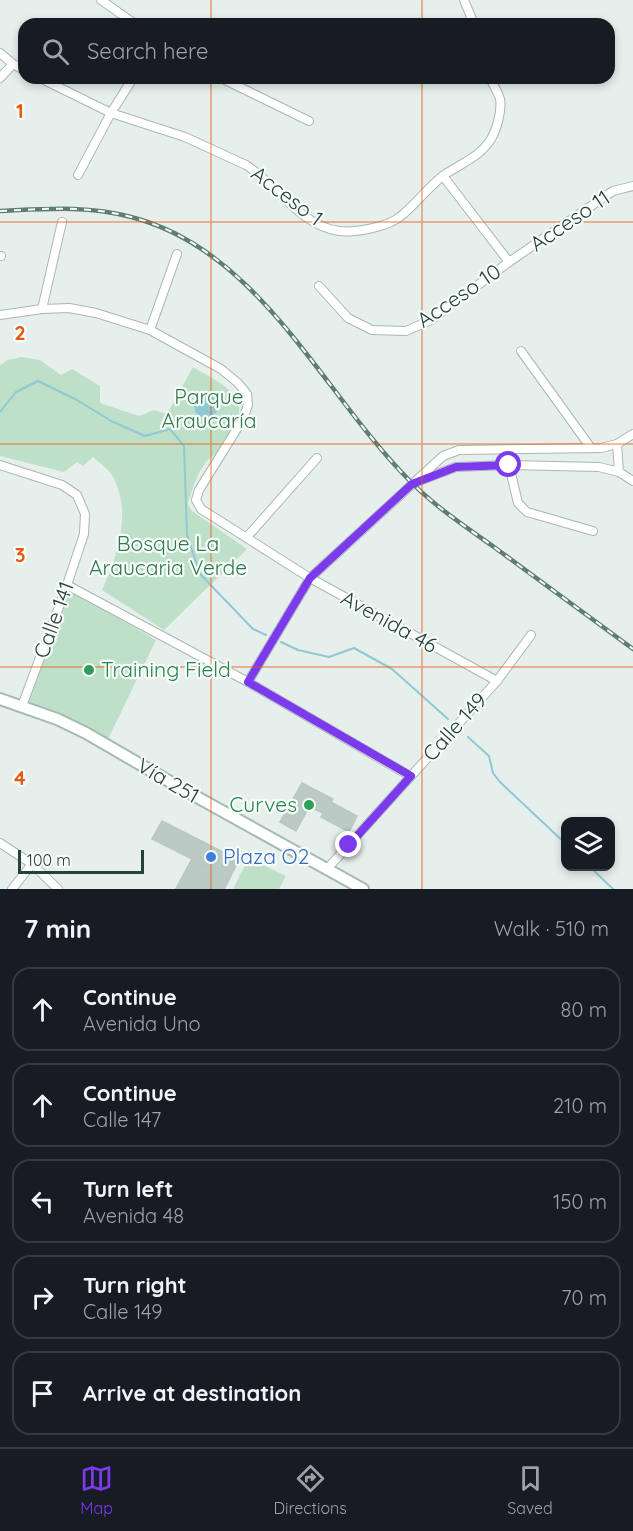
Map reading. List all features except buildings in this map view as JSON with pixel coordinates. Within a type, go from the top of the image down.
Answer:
[{"type":"main road","name":"Vía 251","points":[[0,699],[57,719],[87,733],[363,889]]},
{"type":"street","points":[[100,0],[126,18]]},
{"type":"street","points":[[464,0],[472,18]]},
{"type":"street","points":[[0,53],[18,67]]},
{"type":"street","points":[[0,78],[13,64]]},
{"type":"street","name":"Acceso 1","points":[[52,84],[111,114],[184,137],[246,165],[298,210],[318,223],[337,231],[361,232],[398,219],[443,176],[473,158],[491,140],[498,119],[500,100],[493,84]]},
{"type":"street","points":[[78,175],[129,84]]},
{"type":"street","points":[[233,84],[309,121]]},
{"type":"street","points":[[443,176],[509,262]]},
{"type":"street","name":"Acceso 11","points":[[509,262],[613,191],[633,186]]},
{"type":"street","points":[[42,309],[62,222]]},
{"type":"street","points":[[0,315],[69,308],[96,313],[150,330],[177,254]]},
{"type":"street","name":"Acceso 10","points":[[319,286],[348,318],[372,330],[406,331],[430,320],[509,262]]},
{"type":"street","name":"Avenida 46","points":[[150,330],[221,369],[247,394],[249,405],[243,419],[199,490],[196,500],[201,509],[310,578],[497,681]]},
{"type":"street","points":[[521,351],[591,448]]},
{"type":"street","points":[[248,682],[310,578],[443,456],[459,450],[601,448],[617,444],[633,434]]},
{"type":"street","points":[[617,444],[619,472]]},
{"type":"street","points":[[601,448],[617,455]]},
{"type":"street","points":[[599,467],[617,455]]},
{"type":"street","points":[[247,537],[316,458]]},
{"type":"street","name":"Calle 141","points":[[0,465],[62,485],[77,495],[85,514],[84,534],[22,706]]},
{"type":"street","points":[[412,484],[456,467],[509,465],[599,467],[619,472],[633,481]]},
{"type":"street","points":[[509,465],[518,503],[526,512],[593,531]]},
{"type":"street","points":[[67,585],[248,682],[411,776]]},
{"type":"street","name":"Calle 149","points":[[327,869],[497,681],[531,635]]},
{"type":"street","points":[[0,843],[32,864],[58,889]]},
{"type":"street","points":[[12,889],[32,864]]},
{"type":"green space","name":"Bosque La Araucaria Verde","points":[[21,357],[40,360],[61,375],[72,369],[100,386],[100,403],[139,416],[154,410],[167,414],[193,367],[223,385],[237,400],[239,413],[235,427],[223,445],[206,462],[195,483],[188,504],[192,511],[247,549],[164,630],[102,590],[118,548],[122,519],[119,491],[109,471],[93,457],[83,466],[77,462],[64,472],[0,456],[0,365],[8,360]]},
{"type":"green space","name":"Training Field","points":[[69,589],[156,640],[108,739],[25,700]]},
{"type":"green space","points":[[249,858],[286,876],[279,889],[233,889]]},
{"type":"water","points":[[206,394],[215,397],[218,406],[215,415],[206,418],[197,415],[194,406],[197,397]]},
{"type":"waterway","points":[[0,412],[16,392],[38,381],[77,400],[111,421],[145,436],[170,429],[184,446],[187,535],[200,574],[253,629],[266,635]]},
{"type":"waterway","points":[[281,642],[298,650],[329,657],[354,648],[392,669],[448,719]]},
{"type":"waterway","points":[[468,737],[489,756],[493,773],[500,782],[561,839]]},
{"type":"waterway","points":[[594,871],[613,889]]},
{"type":"railway","points":[[0,211],[66,209],[115,213],[177,234],[217,260],[254,292],[287,329],[380,448],[412,483],[452,517],[633,649]]},
{"type":"place","name":"Training Field","points":[[89,670]]},
{"type":"place","name":"Curves","points":[[309,805]]},
{"type":"place","name":"Plaza O2","points":[[211,857]]},
{"type":"route","points":[[349,845],[411,776],[248,682],[310,578],[412,484],[456,467],[509,465]]},
{"type":"park label","name":"Parque Araucaría","points":[[209,409]]}]
